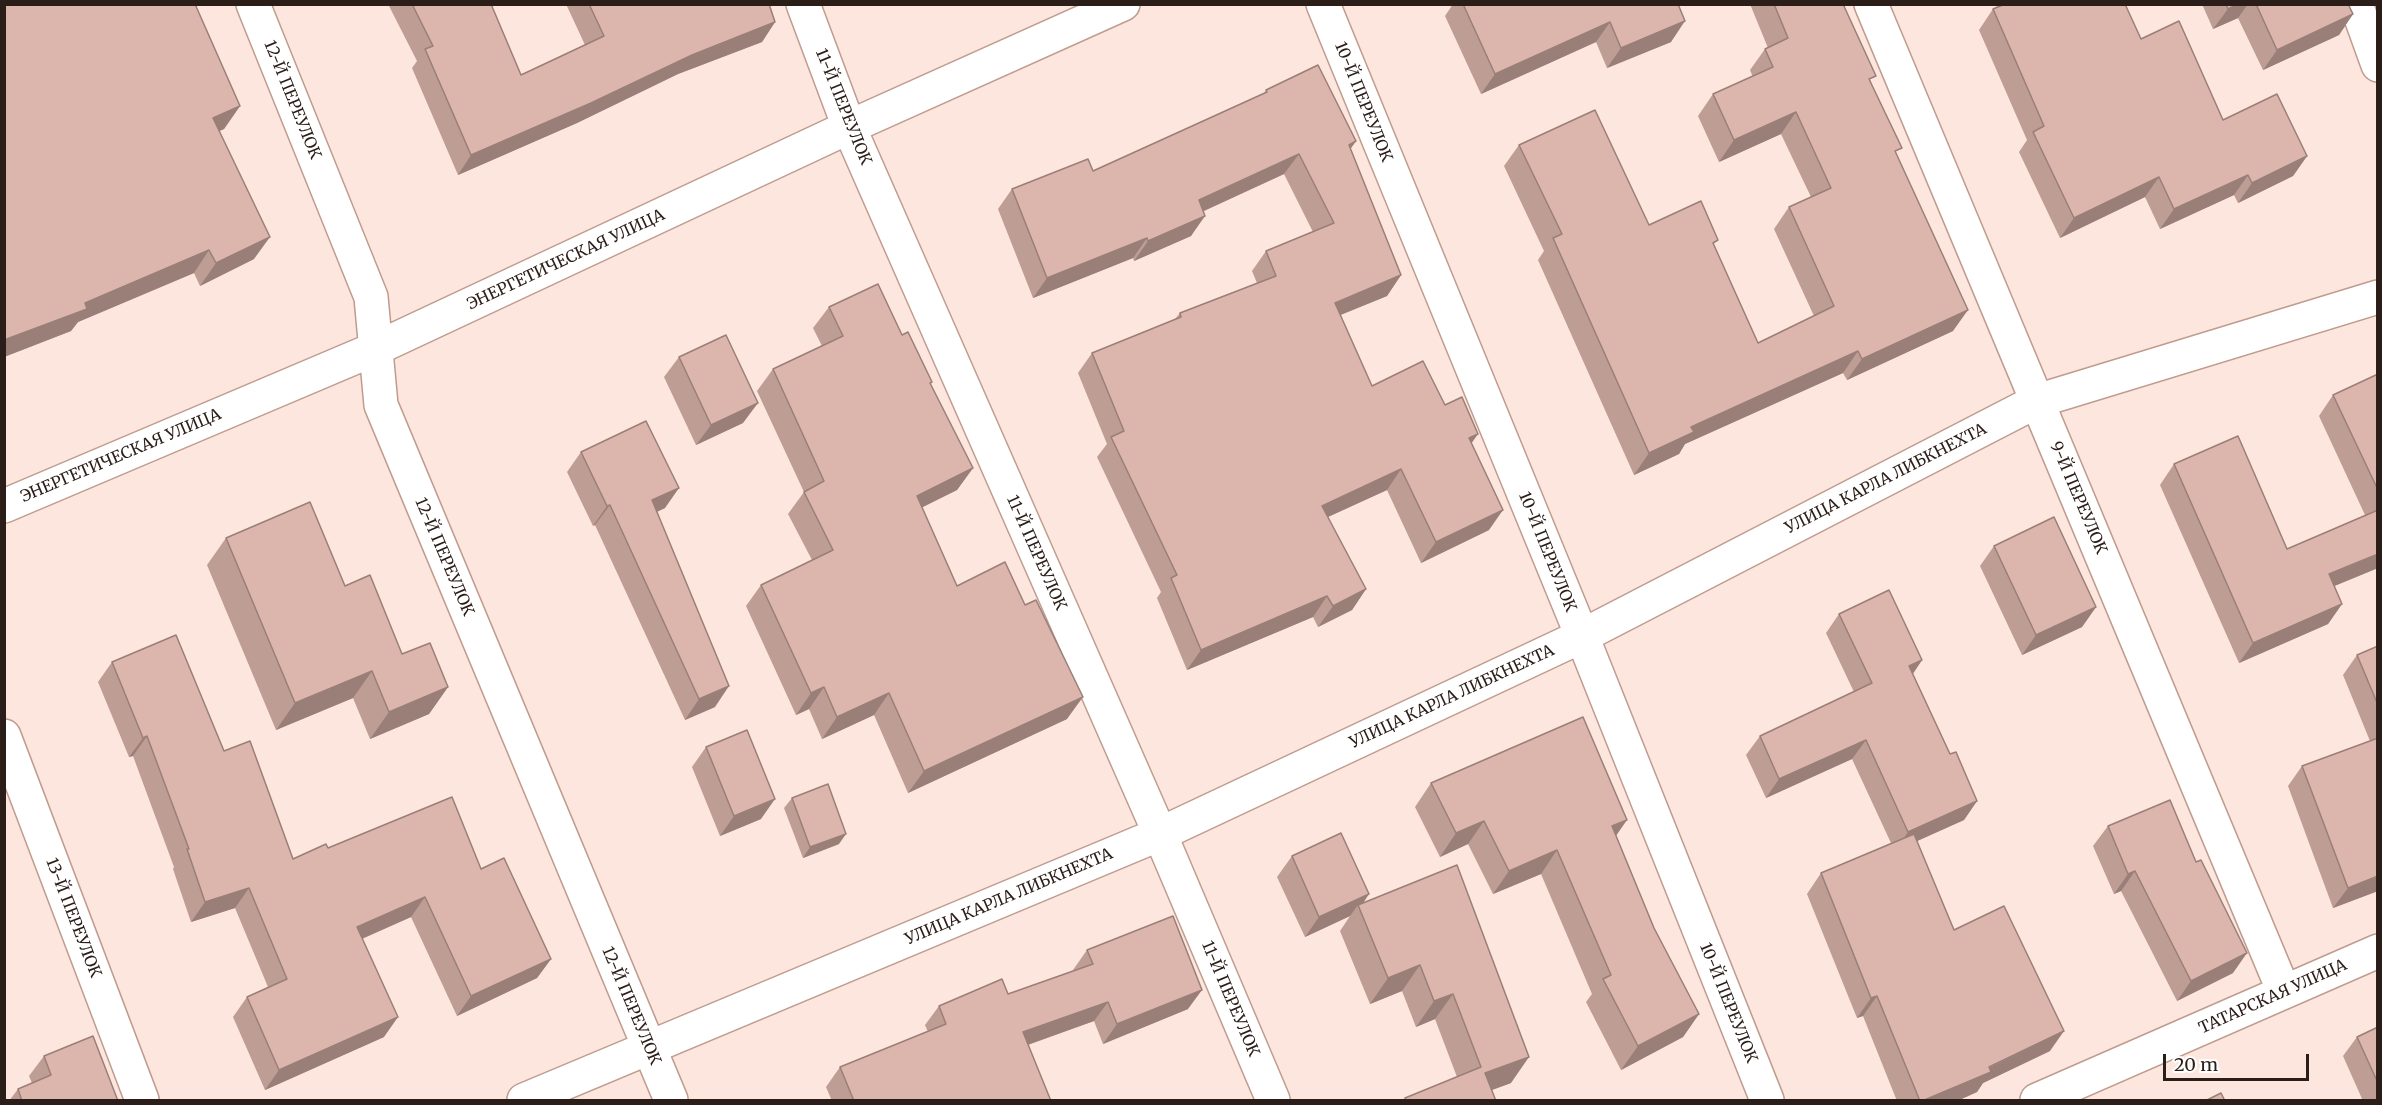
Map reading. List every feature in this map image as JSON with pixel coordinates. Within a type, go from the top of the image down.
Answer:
[{"type":"street","name":"12-Й ПЕРЕУЛОК","points":[[253,4],[371,297],[381,405],[671,1101]]},
{"type":"street","name":"11-Й ПЕРЕУЛОК","points":[[802,4],[849,127],[1160,834],[1273,1101]]},
{"type":"street","name":"ЭНЕРГЕТИЧЕСКАЯ УЛИЦА","points":[[4,506],[377,348],[849,127],[1123,4]]},
{"type":"street","name":"10-Й ПЕРЕУЛОК","points":[[1323,4],[1582,636],[1767,1101]]},
{"type":"street","name":"9-Й ПЕРЕУЛОК","points":[[1870,4],[2284,992]]},
{"type":"street","points":[[2356,4],[2378,65]]},
{"type":"street","name":"УЛИЦА КАРЛА ЛИБКНЕХТА","points":[[524,1101],[1160,834],[1582,636],[2037,401],[2378,297]]},
{"type":"street","name":"13-Й ПЕРЕУЛОК","points":[[4,736],[142,1101]]},
{"type":"street","name":"ТАТАРСКАЯ УЛИЦА","points":[[2037,1101],[2378,951]]},
{"type":"building","points":[[4,4],[195,4],[240,106],[213,118],[270,237],[216,263],[209,250],[85,303],[87,309],[4,340]]},
{"type":"building","points":[[412,4],[491,4],[521,75],[604,36],[589,4],[769,4],[775,22],[692,55],[591,103],[471,155],[425,49],[433,46]]},
{"type":"building","points":[[1463,4],[1678,4],[1685,21],[1621,48],[1610,22],[1495,74]]},
{"type":"building","points":[[1774,4],[1843,4],[1876,76],[1869,79],[1902,148],[1895,151],[1968,310],[1862,359],[1858,351],[1691,427],[1694,432],[1649,453],[1553,238],[1562,234],[1519,145],[1595,110],[1649,225],[1701,201],[1718,240],[1713,243],[1758,343],[1834,306],[1789,207],[1831,188],[1796,112],[1734,140],[1713,94],[1773,67],[1765,49],[1788,38]]},
{"type":"building","points":[[2005,4],[2125,4],[2141,39],[2179,21],[2223,120],[2277,94],[2307,156],[2252,183],[2248,175],[2174,209],[2159,177],[2074,218],[2033,132],[2044,126],[1993,9]]},
{"type":"building","points":[[2226,4],[2238,4],[2228,9]]},
{"type":"building","points":[[2256,4],[2348,4],[2353,14],[2277,50]]},
{"type":"building","points":[[1318,65],[1356,141],[1349,145],[1401,275],[1335,303],[1372,386],[1423,361],[1445,405],[1462,397],[1478,434],[1469,438],[1503,510],[1436,542],[1401,469],[1322,506],[1366,589],[1333,606],[1327,596],[1201,650],[1171,578],[1177,575],[1111,437],[1124,431],[1092,353],[1181,317],[1180,313],[1276,276],[1266,251],[1334,223],[1299,154],[1199,200],[1205,216],[1148,241],[1147,238],[1047,278],[1012,189],[1088,159],[1093,171],[1267,92],[1266,90]]},
{"type":"building","points":[[878,284],[902,335],[908,332],[932,382],[930,383],[973,468],[917,496],[957,586],[1005,562],[1025,605],[1036,600],[1083,697],[924,771],[889,693],[837,717],[824,687],[811,693],[761,585],[833,550],[804,492],[824,481],[773,369],[843,336],[829,307]]},
{"type":"building","points":[[726,335],[758,403],[711,425],[679,357]]},
{"type":"building","points":[[2378,374],[2378,490],[2333,395]]},
{"type":"building","points":[[646,421],[679,488],[652,500],[729,686],[699,699],[610,505],[607,506],[581,452]]},
{"type":"building","points":[[2238,436],[2287,549],[2378,510],[2378,554],[2329,574],[2342,604],[2253,643],[2174,464]]},
{"type":"building","points":[[310,502],[345,586],[370,575],[402,654],[430,643],[448,687],[389,712],[372,671],[295,703],[226,538]]},
{"type":"building","points":[[2054,517],[2096,607],[2036,635],[1994,546]]},
{"type":"building","points":[[1889,590],[1922,660],[1909,666],[1950,754],[1956,752],[1977,801],[1908,832],[1866,740],[1779,779],[1760,736],[1872,683],[1839,614]]},
{"type":"building","points":[[176,635],[224,751],[250,741],[293,859],[326,844],[328,848],[452,797],[481,869],[504,858],[551,959],[471,996],[425,897],[357,927],[398,1017],[279,1070],[247,997],[287,979],[249,888],[205,902],[187,849],[189,849],[147,736],[143,738],[112,662]]},
{"type":"building","points":[[2378,646],[2378,705],[2357,655]]},
{"type":"building","points":[[1583,717],[1627,820],[1612,826],[1654,928],[1699,1014],[1638,1046],[1603,979],[1611,975],[1557,850],[1509,871],[1484,821],[1456,833],[1431,783]]},
{"type":"building","points":[[747,730],[775,799],[734,816],[706,747]]},
{"type":"building","points":[[2378,738],[2378,876],[2348,888],[2302,766]]},
{"type":"building","points":[[828,784],[846,834],[810,847],[792,798]]},
{"type":"building","points":[[2170,800],[2196,862],[2201,860],[2247,953],[2191,981],[2135,871],[2128,874],[2108,826]]},
{"type":"building","points":[[1341,833],[1369,894],[1319,917],[1292,856]]},
{"type":"building","points":[[1914,834],[1954,930],[2004,906],[2064,1031],[1989,1067],[1991,1072],[1922,1101],[1920,1101],[1877,996],[1871,998],[1821,873]]},
{"type":"building","points":[[1457,865],[1529,1057],[1485,1073],[1496,1101],[1406,1101],[1405,1098],[1481,1067],[1453,994],[1434,1001],[1420,965],[1388,978],[1358,905]]},
{"type":"building","points":[[1173,916],[1202,990],[1117,1024],[1108,1002],[1023,1032],[1051,1101],[854,1101],[840,1067],[946,1024],[939,1006],[1002,979],[1008,994],[1093,964],[1087,950]]},
{"type":"building","points":[[2378,1027],[2378,1083],[2357,1037]]},
{"type":"building","points":[[93,1036],[118,1101],[22,1101],[18,1089],[51,1075],[44,1056]]},
{"type":"building","points":[[2221,1093],[2225,1101],[2205,1101]]}]
